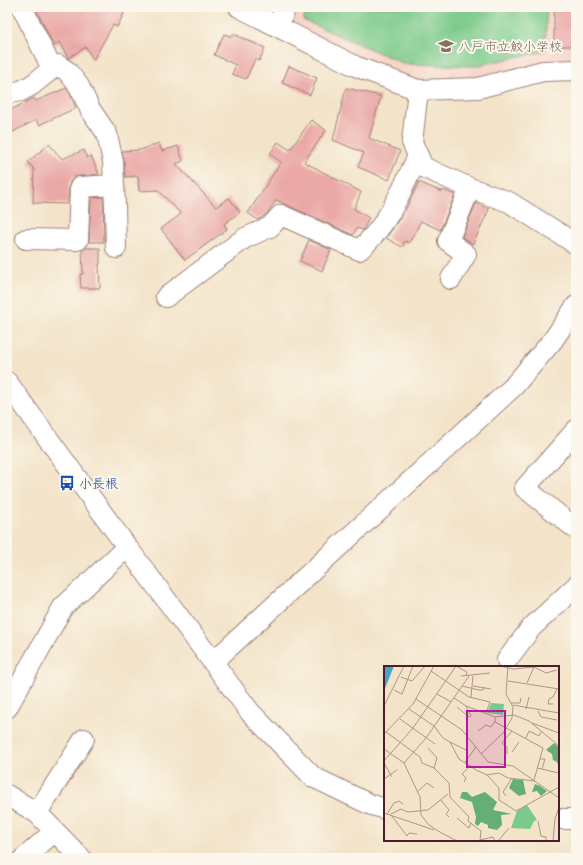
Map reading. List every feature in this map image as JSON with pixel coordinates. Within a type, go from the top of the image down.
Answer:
[{"type":"street","points":[[22,7],[52,69]]},
{"type":"street","points":[[239,7],[355,66],[418,90],[478,88],[543,71],[576,70]]},
{"type":"street","points":[[278,26],[286,7]]},
{"type":"street","points":[[7,92],[21,91],[32,85],[58,65],[67,71],[79,86],[90,109],[107,134],[113,162],[116,248]]},
{"type":"street","points":[[418,90],[412,142],[423,167],[470,188],[509,202],[576,244]]},
{"type":"street","points":[[166,297],[245,238],[270,227],[281,215],[359,250],[368,243],[390,213],[418,156]]},
{"type":"street","points":[[26,239],[78,240],[80,187],[114,185]]},
{"type":"street","points":[[451,279],[466,254],[448,241],[470,188]]},
{"type":"street","points":[[213,662],[513,387],[553,340],[576,306]]},
{"type":"street","points":[[7,382],[127,548],[250,712],[313,777],[369,804],[384,809]]},
{"type":"street","points":[[576,430],[525,488],[576,529]]},
{"type":"street","points":[[7,708],[63,607],[127,548]]},
{"type":"street","points":[[507,660],[530,628],[576,586]]},
{"type":"street","points":[[36,812],[84,739]]},
{"type":"street","points":[[7,795],[36,812],[81,858]]},
{"type":"street","points":[[559,819],[576,819]]},
{"type":"street","points":[[24,858],[55,831]]},
{"type":"shaded area","name":"八戸市立鮫小学校","points":[[286,7],[576,7],[576,70],[418,90],[278,26]]},
{"type":"green space","points":[[308,7],[547,7],[545,51],[474,66],[405,64],[303,20]]},
{"type":"building","points":[[35,7],[117,7],[125,11],[117,27],[113,25],[93,60],[86,47],[68,58],[59,42],[54,46]]},
{"type":"building","points":[[556,7],[576,7],[576,46],[554,46],[554,12],[556,12]]},
{"type":"building","points":[[224,34],[232,37],[233,34],[265,48],[259,61],[255,59],[246,79],[232,74],[236,65],[214,55]]},
{"type":"building","points":[[289,66],[317,78],[310,95],[282,83]]},
{"type":"building","points":[[66,88],[76,108],[39,125],[36,120],[7,135],[7,112],[34,98],[36,101]]},
{"type":"building","points":[[346,88],[381,96],[369,138],[400,151],[389,180],[358,167],[364,153],[333,140]]},
{"type":"building","points":[[311,120],[326,130],[304,162],[361,192],[354,209],[369,218],[363,230],[357,228],[353,235],[276,200],[268,212],[258,220],[248,213],[281,162],[270,154],[278,142],[290,150]]},
{"type":"building","points":[[159,143],[162,151],[178,146],[183,161],[176,164],[216,207],[229,198],[240,212],[224,224],[227,229],[185,260],[161,229],[181,214],[158,190],[139,191],[138,176],[125,177],[122,151],[140,150]]},
{"type":"building","points":[[49,144],[62,159],[84,150],[87,158],[91,156],[99,174],[74,177],[69,186],[68,204],[33,203],[34,169],[28,162]]},
{"type":"building","points":[[419,182],[442,192],[443,190],[455,195],[440,230],[421,221],[409,243],[405,241],[402,247],[386,238],[400,218],[401,219]]},
{"type":"building","points":[[103,197],[104,242],[89,242],[91,198]]},
{"type":"building","points":[[476,203],[489,209],[473,244],[462,237]]},
{"type":"building","points":[[309,240],[331,250],[322,271],[300,261]]},
{"type":"building","points":[[86,248],[100,248],[100,288],[81,288],[80,274],[83,274],[82,250]]},
{"type":"place","name":"八戸市立鮫小学校","points":[[446,46]]},
{"type":"place","name":"小長根","points":[[67,483]]}]
